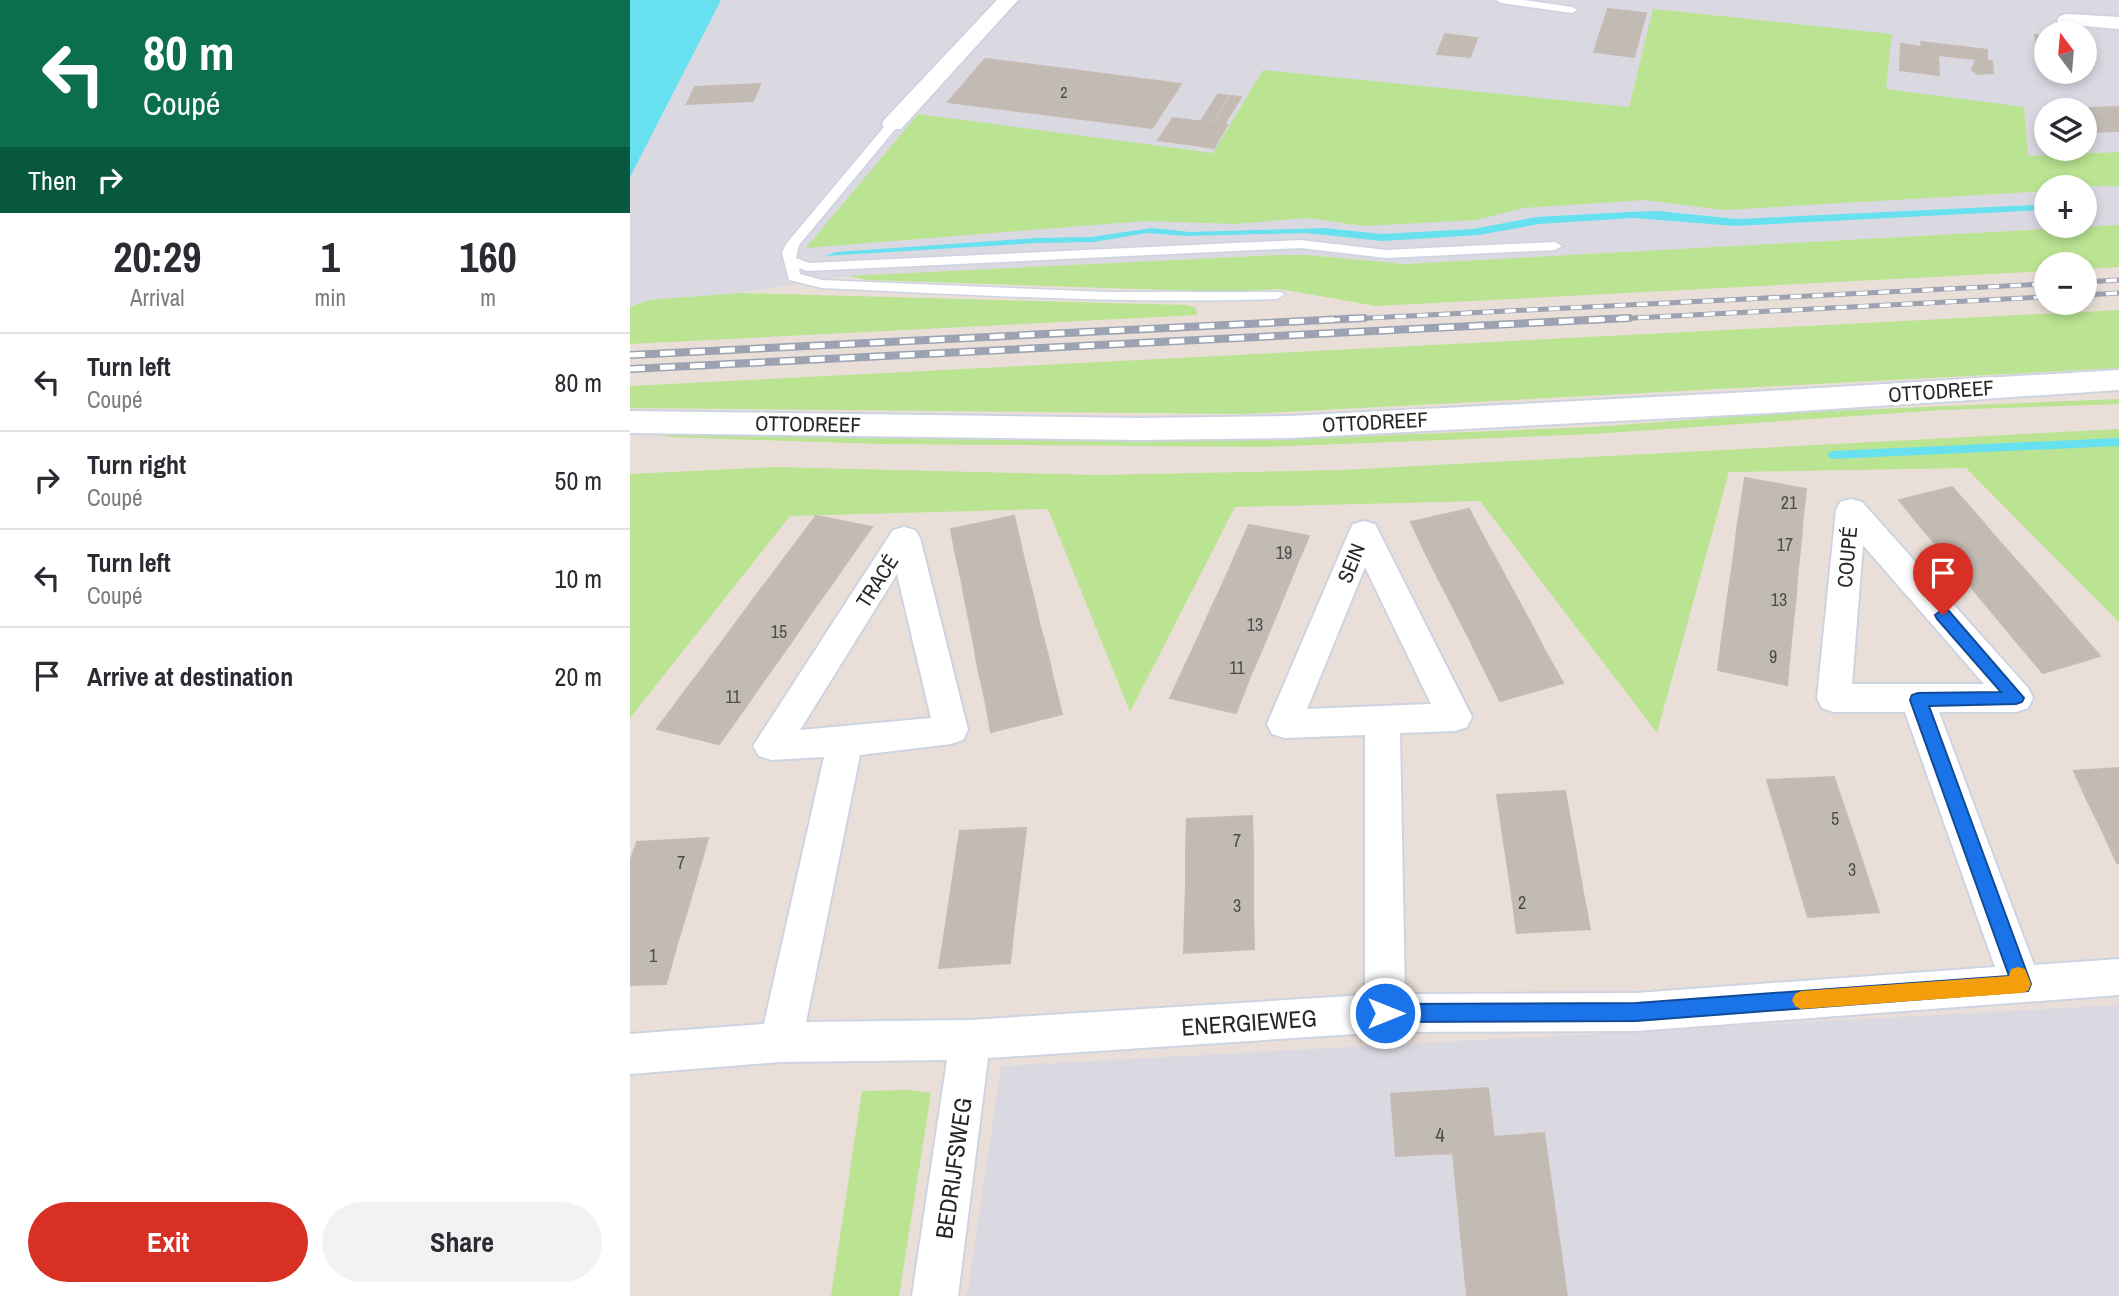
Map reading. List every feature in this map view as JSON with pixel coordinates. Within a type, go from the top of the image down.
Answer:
[{"type":"street","points":[[893,124],[1008,0]]},
{"type":"street","points":[[2067,20],[2119,23]]},
{"type":"street","name":"OTTODREEF","points":[[630,422],[1138,429],[1290,427],[1769,402],[2119,380]]},
{"type":"street","name":"COUPÉ","points":[[1851,510],[2016,698],[1918,700],[1833,698],[1851,510]]},
{"type":"street","name":"SEIN","points":[[1364,532],[1455,717],[1382,722],[1284,724],[1364,532]]},
{"type":"street","name":"TRACÉ","points":[[904,538],[950,730],[845,742],[771,746],[904,538]]},
{"type":"street","points":[[1918,700],[2021,984]]},
{"type":"street","points":[[1382,722],[1385,1013]]},
{"type":"street","points":[[781,1042],[845,742]]},
{"type":"street","name":"ENERGIEWEG","points":[[630,1054],[781,1042],[970,1040],[1385,1013],[1636,1012],[2119,977]]},
{"type":"street","name":"BEDRIJFSWEG","points":[[935,1296],[970,1040]]},
{"type":"lane","points":[[1501,0],[1572,9]]},
{"type":"lane","points":[[893,124],[793,244],[789,253],[794,277],[822,284],[1126,298],[1198,299],[1277,295]]},
{"type":"lane","points":[[790,260],[807,267],[820,267],[1300,244],[1386,254],[1555,246]]},
{"type":"shaded area","points":[[630,0],[2119,0],[2119,225],[2097,226],[2097,175],[2034,175],[2034,230],[1405,264],[1307,255],[1276,255],[848,276],[739,293],[649,300],[630,307]]},
{"type":"shaded area","points":[[2119,1005],[2119,1296],[967,1296],[1001,1066]]},
{"type":"green space","points":[[1653,9],[1892,34],[1886,89],[2024,107],[2028,156],[2034,156],[2034,161],[2097,161],[2097,153],[2119,152],[2119,186],[2097,186],[2097,175],[2034,175],[2034,192],[1724,210],[1645,200],[1524,208],[1476,220],[1364,226],[1308,218],[1234,224],[1145,221],[806,248],[918,114],[1213,153],[1263,70],[1629,107]]},
{"type":"green space","points":[[2119,225],[2119,267],[2097,268],[2097,252],[2034,252],[2034,272],[1376,306],[1280,289],[1230,292],[867,280],[848,276],[1276,255],[1307,255],[1405,264],[2034,230],[2034,238],[2097,238],[2097,226]]},
{"type":"green space","points":[[739,293],[1187,305],[1196,308],[1197,315],[630,344],[630,307],[649,300]]},
{"type":"green space","points":[[2119,310],[2119,368],[1245,414],[630,408],[630,386],[2034,314],[2097,315],[2097,311]]},
{"type":"green space","points":[[2119,399],[2119,404],[1942,410],[1594,434],[1263,447],[879,444],[671,437],[630,430],[1266,440],[1592,427],[1780,413]]},
{"type":"green space","points":[[2119,429],[2119,622],[1966,468],[1729,472],[1657,733],[1480,501],[1235,507],[1130,712],[1048,509],[790,516],[630,718],[630,474],[775,467],[1098,475],[1342,470]]},
{"type":"green space","points":[[908,1090],[931,1093],[899,1296],[831,1296],[862,1091]]},
{"type":"water","points":[[630,0],[721,0],[630,177]]},
{"type":"water","points":[[2034,205],[2034,211],[1735,226],[1634,218],[1539,224],[1479,235],[1382,241],[1306,233],[1186,236],[1147,233],[1094,242],[824,256],[837,252],[1036,238],[1091,237],[1152,228],[1190,232],[1325,228],[1381,234],[1473,229],[1536,217],[1628,212],[1658,211],[1737,219]]},
{"type":"building","points":[[1608,9],[1646,13],[1634,57],[1594,52]]},
{"type":"building","points":[[1445,34],[1477,38],[1470,57],[1437,54]]},
{"type":"building","points":[[1921,42],[1987,50],[1987,60],[1992,61],[1993,73],[1978,74],[1972,70],[1976,59],[1938,55],[1939,75],[1900,70],[1901,44],[1922,47]]},
{"type":"building","points":[[985,59],[1181,84],[1152,128],[948,102]]},
{"type":"building","points":[[760,84],[753,101],[687,104],[695,87]]},
{"type":"building","points":[[1218,94],[1228,96],[1213,121],[1202,120]]},
{"type":"building","points":[[1231,96],[1241,97],[1225,123],[1215,122]]},
{"type":"building","points":[[2119,107],[2119,131],[2097,132],[2097,108]]},
{"type":"building","points":[[1173,118],[1227,125],[1214,148],[1158,140]]},
{"type":"building","points":[[1745,478],[1806,489],[1803,515],[1741,504]]},
{"type":"building","points":[[1952,487],[1975,513],[1921,527],[1899,500]]},
{"type":"building","points":[[1741,504],[1803,515],[1801,540],[1737,529]]},
{"type":"building","points":[[1469,509],[1483,536],[1424,550],[1411,522]]},
{"type":"building","points":[[1975,513],[1998,540],[1944,554],[1921,527]]},
{"type":"building","points":[[816,516],[872,527],[852,555],[795,544]]},
{"type":"building","points":[[1014,516],[1020,542],[956,556],[951,529]]},
{"type":"building","points":[[1249,525],[1309,536],[1297,564],[1237,552]]},
{"type":"building","points":[[1737,529],[1801,540],[1798,567],[1734,555]]},
{"type":"building","points":[[1483,536],[1498,563],[1438,578],[1424,550]]},
{"type":"building","points":[[1998,540],[2022,567],[1967,582],[1944,554]]},
{"type":"building","points":[[1020,542],[1026,568],[962,583],[956,556]]},
{"type":"building","points":[[795,544],[852,555],[832,584],[774,572]]},
{"type":"building","points":[[1237,552],[1297,564],[1286,591],[1225,579]]},
{"type":"building","points":[[1734,555],[1798,567],[1796,594],[1730,582]]},
{"type":"building","points":[[1498,563],[1513,591],[1453,607],[1438,578]]},
{"type":"building","points":[[2022,567],[2047,595],[1991,611],[1967,582]]},
{"type":"building","points":[[1026,568],[1033,595],[967,610],[962,583]]},
{"type":"building","points":[[774,572],[832,584],[811,613],[752,601]]},
{"type":"building","points":[[1225,579],[1286,591],[1274,620],[1212,607]]},
{"type":"building","points":[[1730,582],[1796,594],[1793,623],[1726,610]]},
{"type":"building","points":[[1513,591],[1529,620],[1468,636],[1453,607]]},
{"type":"building","points":[[1033,595],[1039,623],[973,639],[967,610]]},
{"type":"building","points":[[2047,595],[2073,625],[2016,641],[1991,611]]},
{"type":"building","points":[[752,601],[811,613],[790,644],[730,631]]},
{"type":"building","points":[[1212,607],[1274,620],[1262,649],[1199,636]]},
{"type":"building","points":[[1726,610],[1793,623],[1790,652],[1722,639]]},
{"type":"building","points":[[1529,620],[1545,651],[1483,667],[1468,636]]},
{"type":"building","points":[[1039,623],[1047,652],[978,668],[973,639]]},
{"type":"building","points":[[2073,625],[2100,656],[2043,673],[2016,641]]},
{"type":"building","points":[[730,631],[790,644],[767,676],[707,662]]},
{"type":"building","points":[[1199,636],[1262,649],[1249,679],[1185,666]]},
{"type":"building","points":[[1722,639],[1790,652],[1787,685],[1718,670]]},
{"type":"building","points":[[1545,651],[1563,683],[1500,701],[1483,667]]},
{"type":"building","points":[[1047,652],[1054,682],[985,699],[978,668]]},
{"type":"building","points":[[707,662],[767,676],[744,709],[683,694]]},
{"type":"building","points":[[1185,666],[1249,679],[1236,713],[1170,698]]},
{"type":"building","points":[[1054,682],[1062,714],[991,732],[985,699]]},
{"type":"building","points":[[683,694],[744,709],[719,744],[657,729]]},
{"type":"building","points":[[2119,768],[2119,800],[2088,802],[2074,771]]},
{"type":"building","points":[[1834,777],[1845,810],[1777,813],[1767,780]]},
{"type":"building","points":[[1565,791],[1571,825],[1502,829],[1497,795]]},
{"type":"building","points":[[2119,800],[2119,831],[2103,832],[2088,802]]},
{"type":"building","points":[[1845,810],[1856,842],[1787,846],[1777,813]]},
{"type":"building","points":[[1252,816],[1253,848],[1186,852],[1187,819]]},
{"type":"building","points":[[1571,825],[1577,858],[1507,862],[1502,829]]},
{"type":"building","points":[[1026,828],[1022,861],[955,864],[960,831]]},
{"type":"building","points":[[2119,831],[2119,863],[2117,863],[2103,832]]},
{"type":"building","points":[[708,838],[698,873],[630,876],[630,862],[637,842]]},
{"type":"building","points":[[1856,842],[1867,876],[1797,880],[1787,846]]},
{"type":"building","points":[[1253,848],[1253,880],[1186,884],[1186,852]]},
{"type":"building","points":[[1577,858],[1583,893],[1512,896],[1507,862]]},
{"type":"building","points":[[1022,861],[1018,893],[950,897],[955,864]]},
{"type":"building","points":[[698,873],[688,908],[630,911],[630,876]]},
{"type":"building","points":[[1867,876],[1879,912],[1808,917],[1797,880]]},
{"type":"building","points":[[1253,880],[1253,913],[1185,917],[1186,884]]},
{"type":"building","points":[[1018,893],[1014,926],[945,931],[950,897]]},
{"type":"building","points":[[1583,893],[1590,929],[1517,933],[1512,896]]},
{"type":"building","points":[[688,908],[677,944],[630,946],[630,911]]},
{"type":"building","points":[[1253,913],[1254,949],[1184,953],[1185,917]]},
{"type":"building","points":[[1014,926],[1010,963],[939,968],[945,931]]},
{"type":"building","points":[[677,944],[666,984],[630,985],[630,946]]},
{"type":"building","points":[[1488,1088],[1494,1137],[1544,1133],[1567,1296],[1467,1296],[1453,1153],[1396,1156],[1391,1094]]},
{"type":"waterway","points":[[1832,455],[2119,442]]},
{"type":"railway","points":[[2097,281],[2119,280]]},
{"type":"railway","points":[[1329,320],[2034,285]]},
{"type":"railway","points":[[2097,294],[2119,293]]},
{"type":"railway","points":[[1594,320],[2034,298]]},
{"type":"railway","points":[[630,355],[1364,318]]},
{"type":"railway","points":[[630,369],[1629,318]]},
{"type":"slow traffic","points":[[1801,1000],[2021,984],[2018,976]]},
{"type":"route","points":[[1385,1013],[1636,1012],[2021,984],[1918,700],[2016,698],[1943,615]]}]
